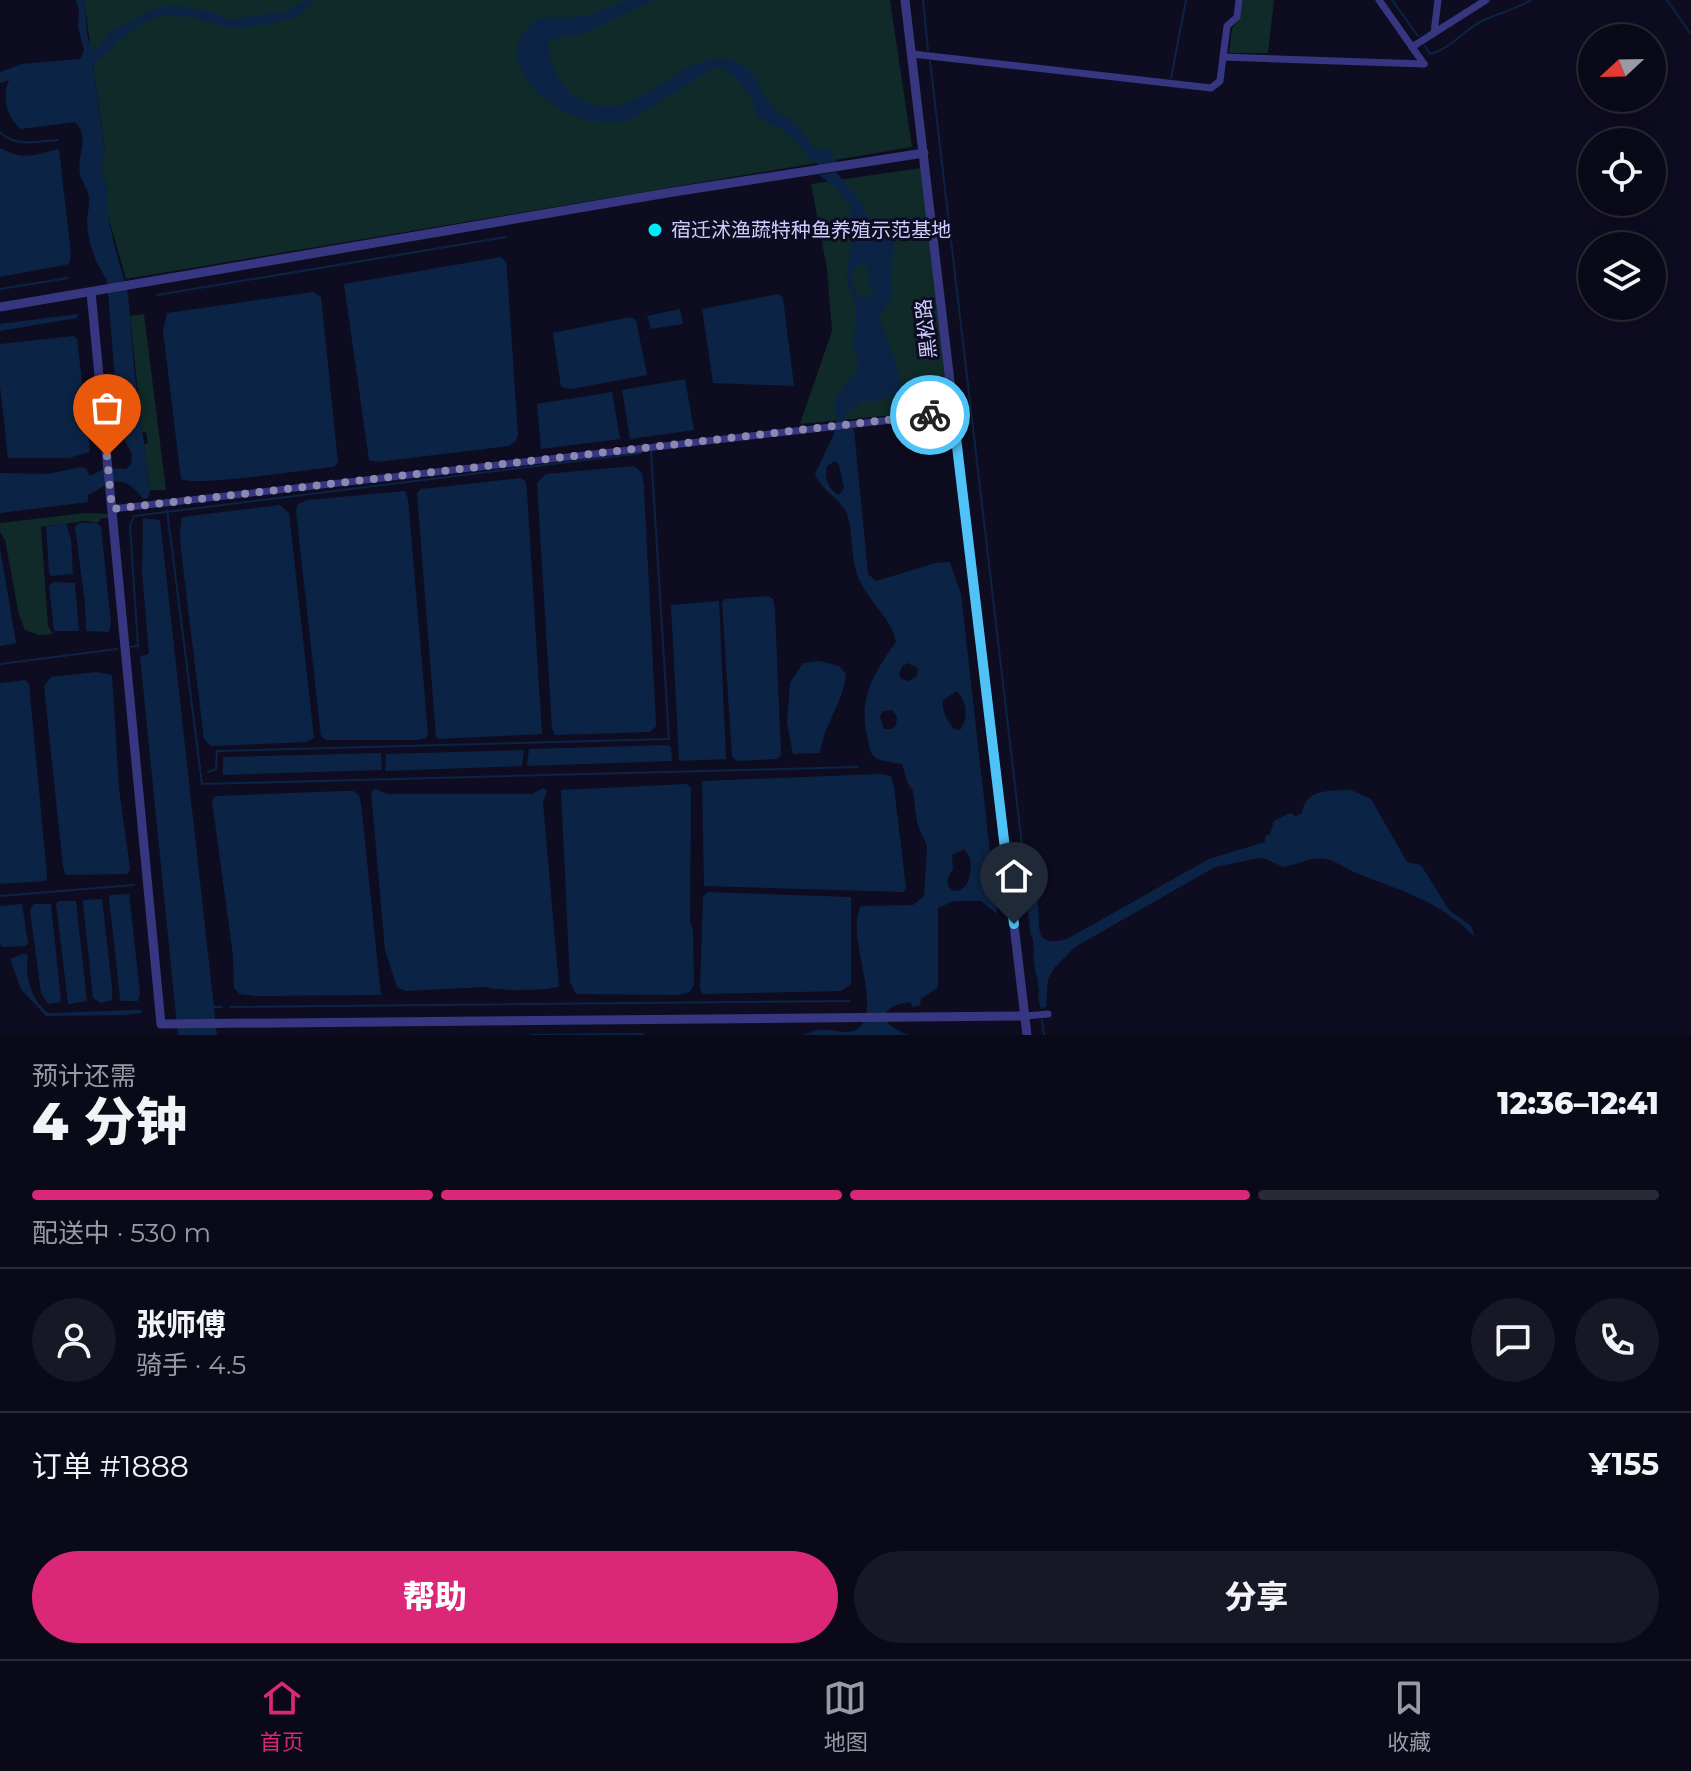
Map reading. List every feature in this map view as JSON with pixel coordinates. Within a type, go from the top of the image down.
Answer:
[{"type":"street","name":"黑松路","points":[[905,0],[1028,1016],[1027,1035]]},
{"type":"street","points":[[912,54],[1211,88],[1220,81],[1227,26],[1237,17],[1239,0]]},
{"type":"street","points":[[1223,57],[1424,64],[1379,0]]},
{"type":"street","points":[[1434,33],[1438,0]]},
{"type":"street","points":[[1412,47],[1486,0]]},
{"type":"street","points":[[0,307],[667,193],[924,153]]},
{"type":"street","points":[[91,292],[161,1024],[1048,1014]]},
{"type":"street","points":[[112,509],[953,413]]},
{"type":"green space","points":[[84,0],[890,0],[912,147],[126,279],[108,216],[108,190],[101,171],[105,150]]},
{"type":"green space","points":[[1243,0],[1274,0],[1268,53],[1229,53],[1232,28],[1240,18]]},
{"type":"green space","points":[[921,168],[949,406],[945,410],[800,424],[832,331],[827,269],[811,184]]},
{"type":"green space","points":[[144,314],[166,490],[150,490],[144,444],[148,443],[146,432],[142,432],[130,316]]},
{"type":"green space","points":[[86,513],[110,514],[98,523],[85,521],[41,527],[48,626],[53,634],[39,635],[25,630],[19,615],[0,523]]},
{"type":"water","points":[[76,0],[84,0],[88,39],[92,48],[98,50],[109,33],[152,9],[173,5],[213,12],[228,20],[288,11],[305,0],[315,0],[290,19],[249,26],[229,27],[182,16],[156,18],[130,32],[93,65],[105,150],[101,171],[108,190],[108,216],[114,244],[128,294],[150,490],[148,498],[143,499],[123,482],[110,483],[88,495],[88,502],[0,513],[0,473],[48,474],[80,467],[86,468],[90,476],[105,468],[126,469],[131,464],[132,454],[119,430],[107,280],[93,252],[88,230],[89,198],[79,168],[83,140],[80,128],[75,122],[20,129],[7,106],[9,80],[0,83],[0,72],[22,64],[80,59],[84,51]]},
{"type":"water","points":[[627,0],[655,0],[585,33],[549,39],[554,69],[572,94],[602,106],[621,105],[639,98],[692,66],[710,60],[730,60],[746,67],[773,108],[797,124],[816,150],[829,150],[838,164],[822,167],[781,129],[758,118],[751,98],[738,80],[723,68],[715,67],[630,120],[623,121],[596,121],[575,116],[538,92],[520,67],[517,54],[519,40],[528,27],[544,18],[588,15]]},
{"type":"water","points":[[0,148],[23,156],[59,149],[71,255],[69,264],[0,277]]},
{"type":"water","points":[[836,172],[861,202],[867,216],[878,220],[890,219],[894,224],[891,298],[879,318],[896,362],[901,393],[878,401],[862,401],[845,416],[848,427],[854,429],[868,574],[876,581],[936,563],[950,562],[961,594],[997,914],[981,901],[954,901],[938,908],[938,987],[921,999],[920,1005],[913,1007],[910,1002],[899,1004],[885,1016],[891,1026],[908,1035],[803,1035],[819,1030],[853,1031],[863,1023],[867,993],[857,936],[861,906],[913,905],[924,896],[927,846],[917,823],[913,791],[902,764],[874,757],[865,722],[870,686],[896,642],[894,634],[859,579],[846,512],[815,474],[834,434],[836,398],[858,368],[858,357],[852,344],[856,322],[855,301],[846,281],[852,238],[848,230],[851,206],[834,186],[819,175]],"holes":[[[863,264],[869,269],[868,281],[875,293],[872,296],[860,297],[854,288],[851,274]],[[835,461],[839,465],[844,488],[839,495],[830,487],[826,470]],[[908,663],[918,668],[917,676],[909,681],[901,679],[902,666]],[[957,691],[960,695],[966,715],[960,730],[954,729],[947,719],[943,700]],[[892,710],[897,717],[896,725],[892,729],[884,729],[880,717],[883,711]],[[964,849],[970,858],[971,870],[967,883],[958,891],[949,888],[948,877],[953,869],[952,855]]]},
{"type":"water","points":[[501,257],[506,262],[507,271],[516,441],[509,446],[377,462],[369,460],[344,284]]},
{"type":"water","points":[[313,292],[321,297],[338,462],[334,467],[254,477],[208,481],[181,479],[163,331],[167,313]]},
{"type":"water","points":[[778,294],[783,298],[794,386],[713,383],[702,309]]},
{"type":"water","points":[[680,309],[683,324],[651,329],[647,316]]},
{"type":"water","points":[[78,314],[77,318],[0,331],[0,324]]},
{"type":"water","points":[[630,317],[636,320],[647,375],[571,389],[561,387],[553,333]]},
{"type":"water","points":[[74,336],[77,339],[90,452],[69,458],[8,458],[0,386],[0,344]]},
{"type":"water","points":[[685,379],[694,430],[630,439],[622,390]]},
{"type":"water","points":[[612,392],[620,439],[541,449],[537,404]]},
{"type":"water","points":[[634,466],[642,473],[644,488],[656,726],[650,732],[555,735],[552,729],[537,483],[546,474]]},
{"type":"water","points":[[521,478],[526,482],[527,493],[542,734],[439,739],[436,737],[417,493],[421,489]]},
{"type":"water","points":[[405,491],[428,734],[426,738],[417,740],[326,740],[321,736],[296,511],[298,504],[307,500]]},
{"type":"water","points":[[280,505],[289,513],[314,738],[307,742],[211,746],[204,739],[181,551],[182,517]]},
{"type":"water","points":[[143,518],[160,520],[217,1035],[178,1035],[140,656],[149,654],[142,572]]},
{"type":"water","points":[[66,523],[71,540],[73,574],[51,576],[46,527]]},
{"type":"water","points":[[80,523],[101,526],[111,623],[109,632],[86,631],[75,527]]},
{"type":"water","points":[[0,548],[16,643],[0,646]]},
{"type":"water","points":[[53,582],[75,583],[79,631],[54,631],[49,586]]},
{"type":"water","points":[[768,596],[773,599],[775,611],[781,755],[777,759],[738,761],[732,757],[722,602],[726,599]]},
{"type":"water","points":[[719,601],[726,759],[679,761],[671,605]]},
{"type":"water","points":[[819,661],[839,666],[846,674],[844,685],[820,753],[793,754],[787,723],[790,683],[803,663]]},
{"type":"water","points":[[96,672],[112,675],[119,789],[130,868],[128,874],[66,875],[44,686],[51,677]]},
{"type":"water","points":[[25,680],[29,684],[47,875],[46,881],[0,884],[0,683]]},
{"type":"water","points":[[671,747],[672,761],[527,766],[529,749]]},
{"type":"water","points":[[524,750],[522,766],[385,771],[386,754]]},
{"type":"water","points":[[381,753],[382,770],[223,775],[223,757]]},
{"type":"water","points":[[891,776],[894,787],[906,888],[903,892],[704,886],[702,781]]},
{"type":"water","points":[[687,784],[691,788],[690,921],[693,930],[694,985],[690,992],[678,995],[576,994],[570,982],[561,790]]},
{"type":"water","points":[[543,788],[547,791],[543,803],[559,986],[534,990],[485,987],[406,991],[397,987],[385,950],[371,792],[375,789],[388,794],[532,794]]},
{"type":"water","points":[[1351,790],[1371,799],[1407,862],[1421,865],[1449,910],[1471,926],[1475,937],[1432,905],[1330,860],[1321,858],[1283,867],[1259,858],[1215,867],[1075,947],[1048,979],[1046,1007],[1041,1008],[1024,869],[1036,895],[1043,937],[1055,941],[1067,939],[1209,859],[1265,842],[1274,821],[1290,813],[1296,816],[1302,813],[1308,799],[1314,795]]},
{"type":"water","points":[[353,791],[359,795],[361,804],[381,995],[240,994],[234,988],[233,955],[212,801],[215,796]]},
{"type":"water","points":[[707,892],[851,897],[851,984],[841,991],[703,994],[700,989],[703,897]]},
{"type":"water","points":[[129,894],[140,993],[138,1001],[121,1001],[120,998],[109,898],[110,895]]},
{"type":"water","points":[[102,899],[112,1000],[101,1003],[93,998],[83,900]]},
{"type":"water","points":[[59,901],[76,901],[87,1001],[68,1002],[56,904]]},
{"type":"water","points":[[22,904],[28,943],[26,946],[2,947],[0,906]]},
{"type":"water","points":[[34,904],[51,904],[61,1002],[48,1004],[41,993],[30,910]]},
{"type":"water","points":[[28,955],[28,979],[33,994],[48,1013],[141,1010],[141,1013],[46,1016],[21,989],[10,959]]},
{"type":"waterway","points":[[923,0],[928,50]]},
{"type":"waterway","points":[[1171,78],[1186,0]]},
{"type":"waterway","points":[[1392,0],[1418,36]]},
{"type":"waterway","points":[[1425,46],[1430,54],[1438,51],[1484,20],[1531,0]]},
{"type":"waterway","points":[[1667,0],[1690,33]]},
{"type":"waterway","points":[[930,61],[1027,888]]},
{"type":"waterway","points":[[0,132],[20,142],[58,140]]},
{"type":"waterway","points":[[157,295],[506,237]]},
{"type":"waterway","points":[[0,289],[68,278]]},
{"type":"waterway","points":[[208,772],[216,769],[217,751],[669,739],[651,452]]},
{"type":"waterway","points":[[130,647],[138,646],[130,526],[134,516],[641,453]]},
{"type":"waterway","points":[[167,510],[202,784],[858,767]]},
{"type":"waterway","points":[[0,664],[117,649]]},
{"type":"waterway","points":[[0,896],[134,885]]},
{"type":"waterway","points":[[1027,894],[1032,936]]},
{"type":"waterway","points":[[1034,954],[1037,975]]},
{"type":"waterway","points":[[1039,994],[1041,1008]]},
{"type":"waterway","points":[[230,1007],[850,1001]]},
{"type":"waterway","points":[[212,1007],[222,1007]]},
{"type":"waterway","points":[[1042,1020],[1044,1035]]},
{"type":"waterway","points":[[531,1035],[643,1034]]},
{"type":"way so far","points":[[107,456],[112,509],[930,415]]},
{"type":"place","name":"宿迁沭渔蔬特种鱼养殖示范基地","points":[[655,230]]},
{"type":"route","points":[[930,415],[953,413],[1014,924]]}]
